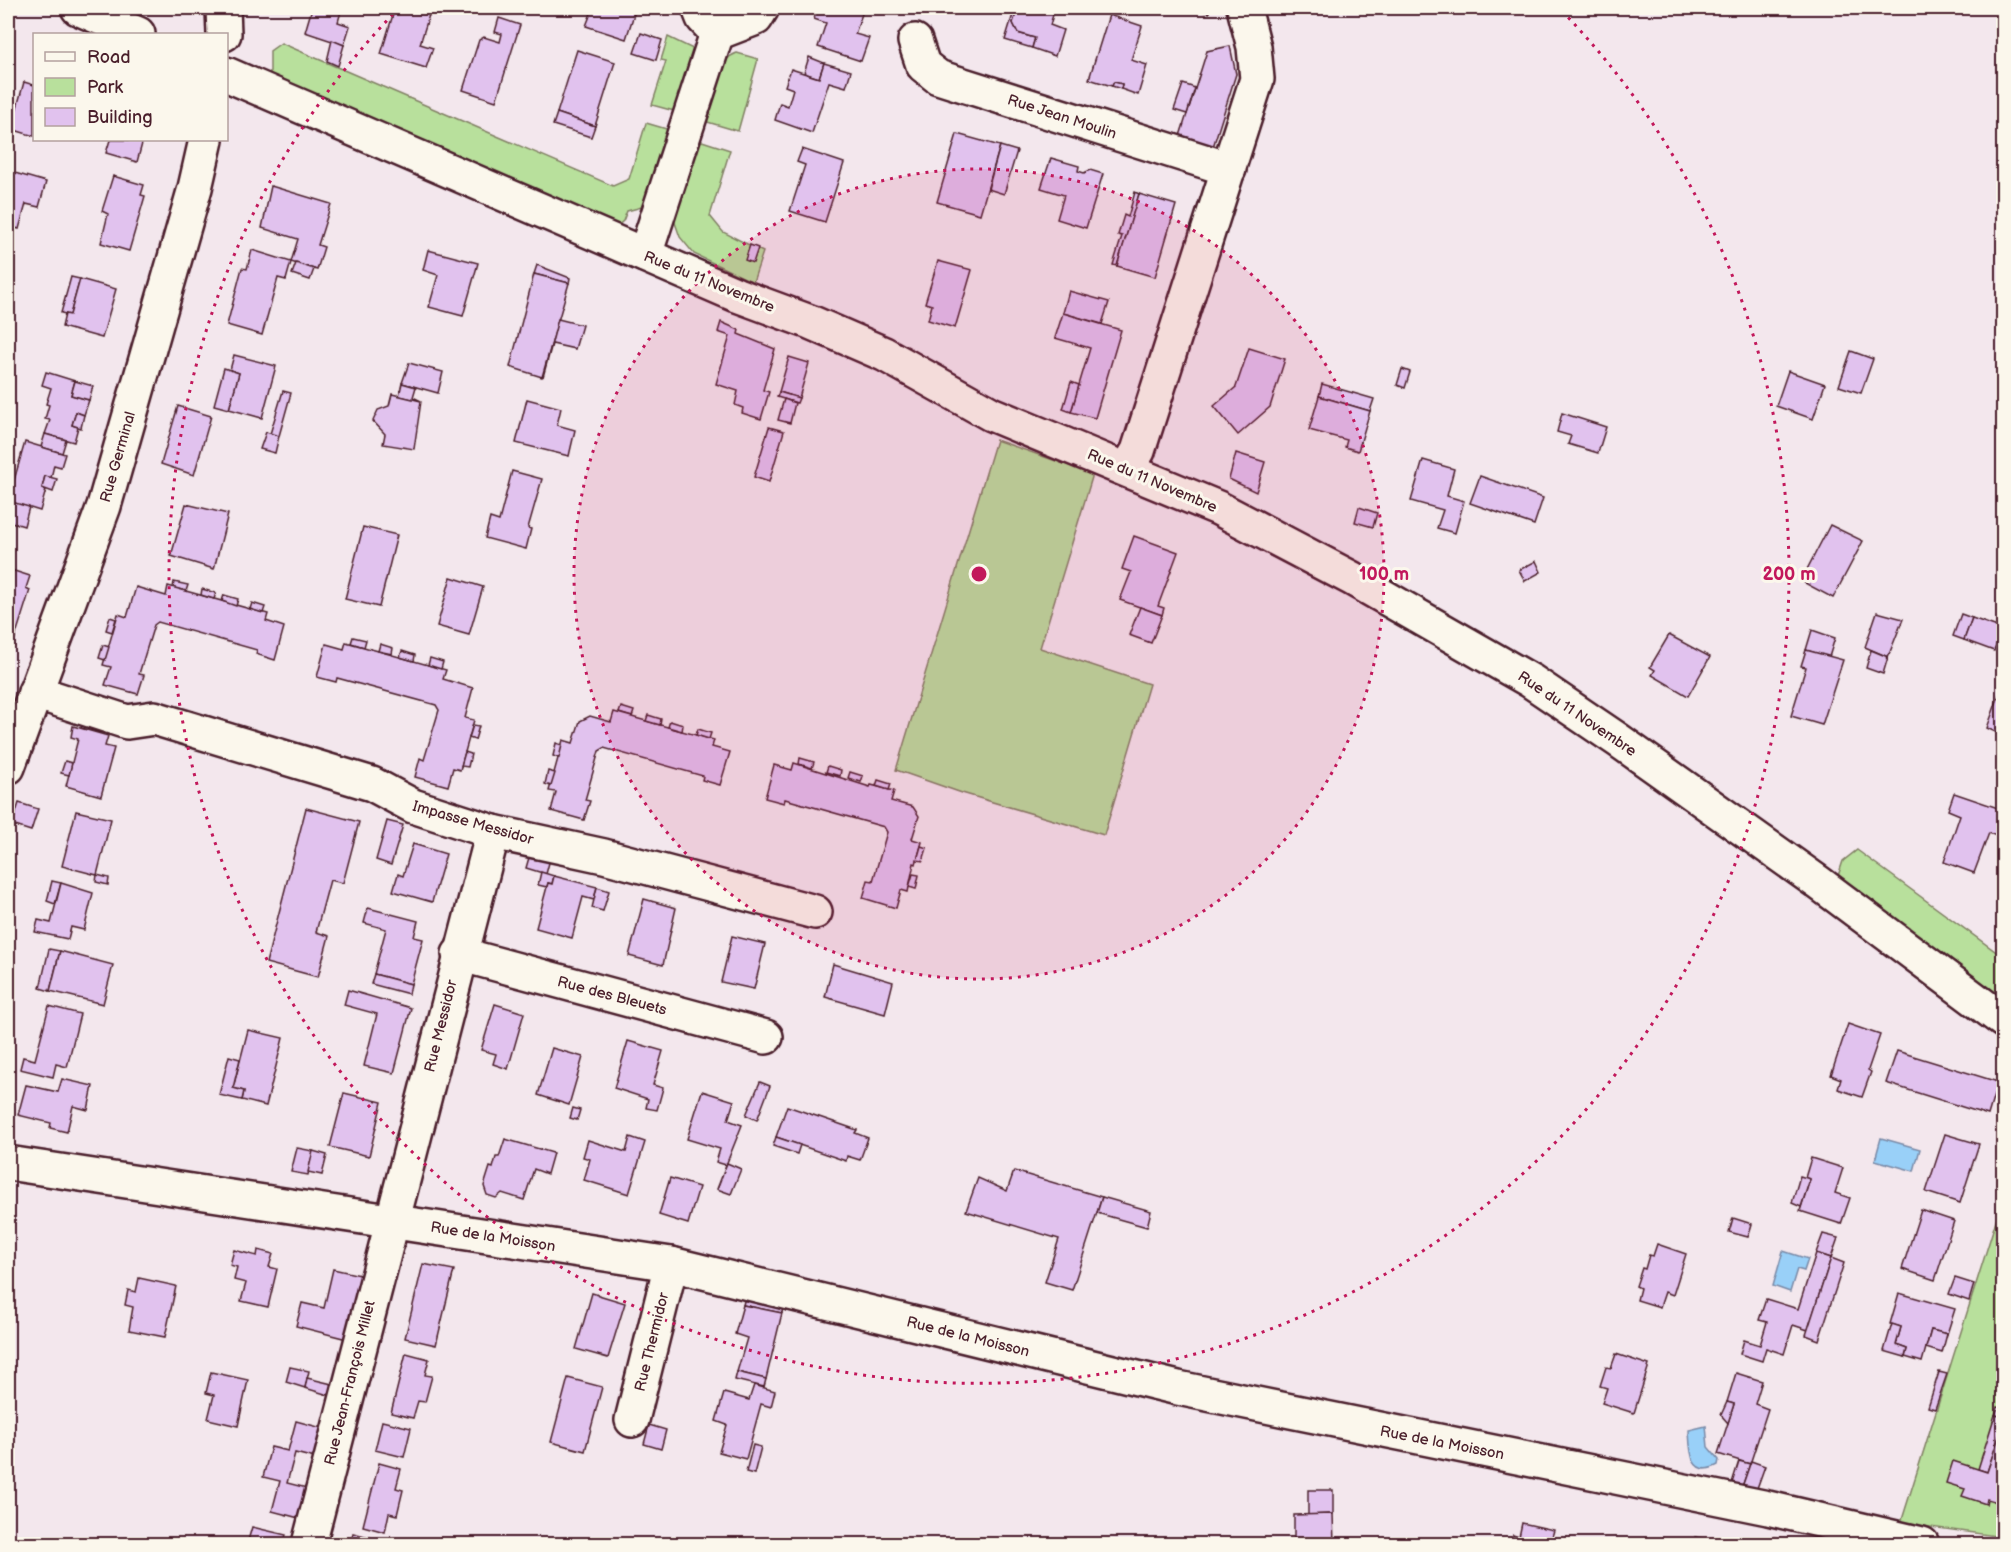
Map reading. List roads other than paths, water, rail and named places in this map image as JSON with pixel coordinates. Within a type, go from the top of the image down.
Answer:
[{"type":"street","points":[[78,8],[136,33]]},
{"type":"street","points":[[223,8],[224,33]]},
{"type":"street","points":[[645,255],[708,20],[756,18],[762,8]]},
{"type":"street","points":[[1127,469],[1138,451],[1257,79],[1254,47],[1244,8]]},
{"type":"street","name":"Rue Jean Moulin","points":[[915,41],[923,65],[938,77],[1229,170]]},
{"type":"street","name":"Rue du 11 Novembre","points":[[228,75],[645,255],[884,354],[991,414],[1127,469],[1238,519],[1353,579],[1531,681],[1618,740],[1819,883],[2004,1021]]},
{"type":"street","name":"Rue Germinal","points":[[8,767],[104,506],[195,188],[206,141]]},
{"type":"street","name":"Impasse Messidor","points":[[35,692],[127,723],[154,718],[372,784],[413,806],[493,832],[604,856],[815,912]]},
{"type":"street","name":"Rue Messidor","points":[[392,1222],[459,954],[493,832]]},
{"type":"street","name":"Rue des Bleuets","points":[[459,954],[766,1038]]},
{"type":"street","name":"Rue de la Moisson","points":[[8,1163],[671,1264],[1178,1389],[1768,1508],[1922,1545]]},
{"type":"street","name":"Rue Jean-François Millet","points":[[309,1545],[392,1222]]},
{"type":"street","name":"Rue Thermidor","points":[[632,1420],[671,1264]]},
{"type":"water","points":[[1881,1138],[1920,1149],[1914,1171],[1875,1160]]},
{"type":"water","points":[[1783,1251],[1808,1259],[1804,1271],[1797,1269],[1790,1292],[1773,1286]]},
{"type":"water","points":[[1706,1426],[1708,1447],[1719,1460],[1718,1465],[1708,1469],[1696,1465],[1693,1460],[1689,1430]]}]
